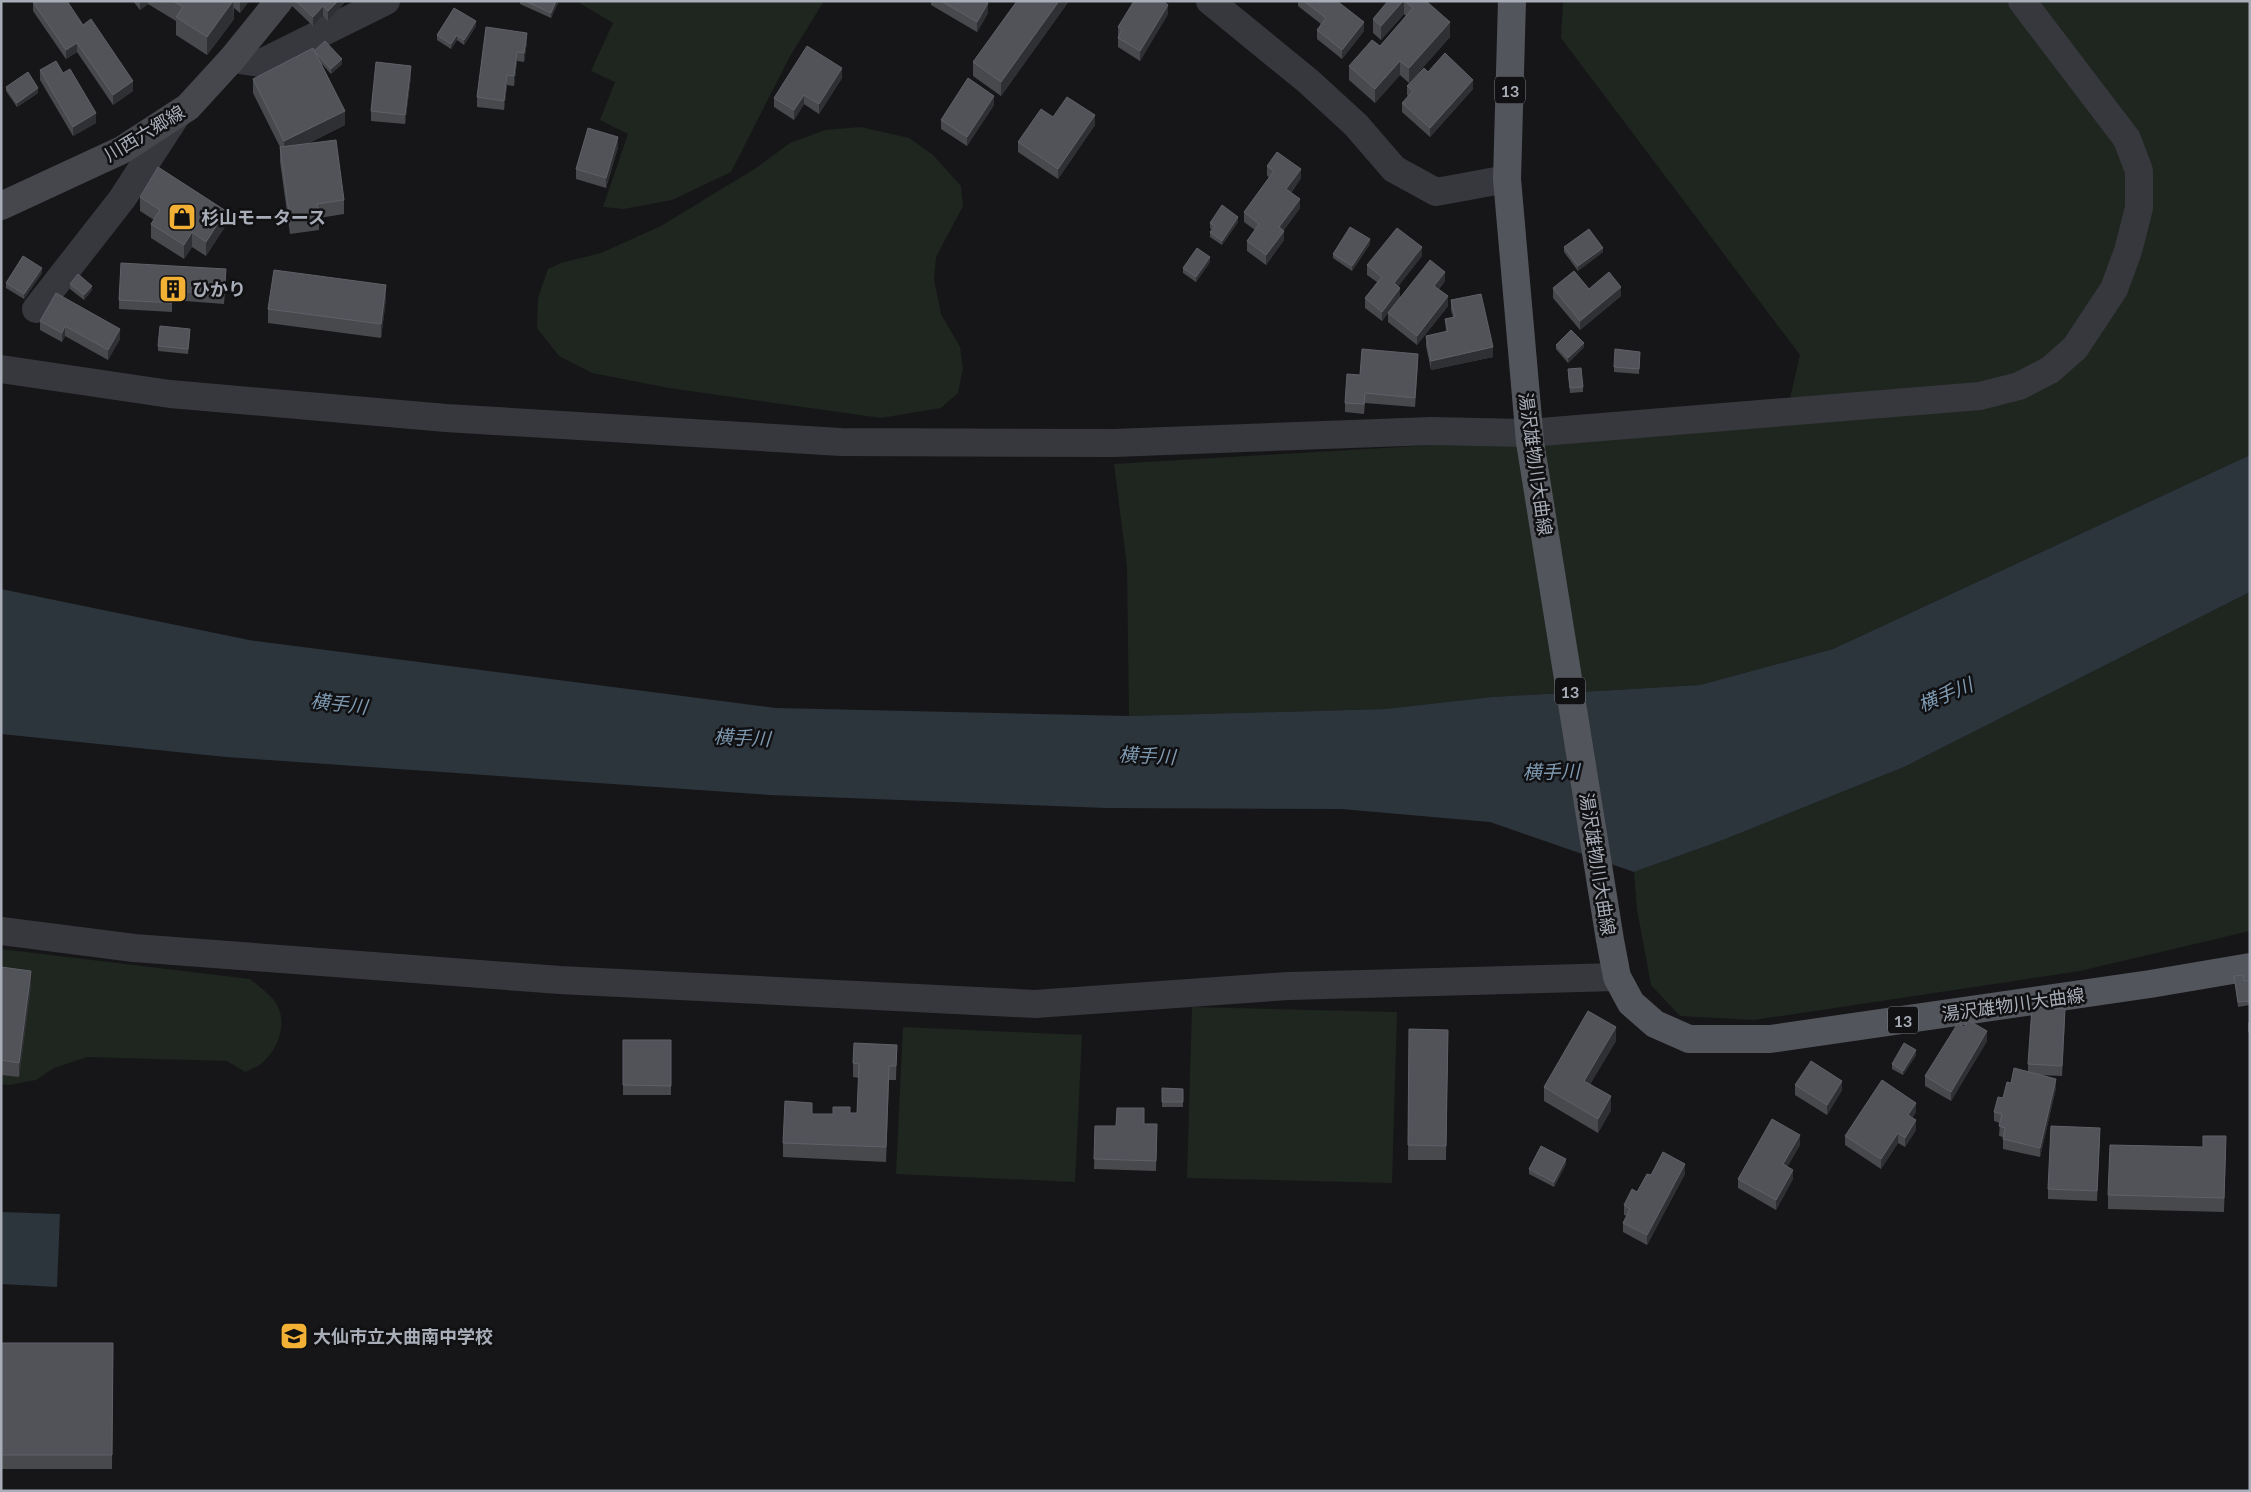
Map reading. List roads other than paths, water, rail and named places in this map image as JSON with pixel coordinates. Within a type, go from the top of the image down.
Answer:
[{"type":"main road","name":"川西六郷線","points":[[1,206],[122,150],[176,116],[188,107],[232,59],[278,1]]},
{"type":"main road","name":"湯沢雄物川大曲線","points":[[1512,1],[1507,179],[1530,437],[1610,940],[1617,977],[1630,1003],[1655,1024],[1689,1039],[1770,1039],[2130,987],[2250,967]]},
{"type":"street","points":[[232,59],[261,63],[386,1]]},
{"type":"street","points":[[1210,1],[1315,87],[1356,125],[1394,169],[1436,192],[1507,179]]},
{"type":"street","points":[[1,369],[170,394],[446,418],[841,442],[1113,443],[1431,431],[1530,437],[1980,396],[2019,386],[2050,370],[2075,348],[2114,289],[2128,251],[2139,208],[2139,171],[2127,139],[2022,1]]},
{"type":"street","points":[[36,309],[122,199],[176,116]]},
{"type":"street","points":[[1,931],[134,948],[560,980],[1035,1004],[1288,986],[1617,977]]},
{"type":"water","name":"横手川","points":[[2250,455],[2250,592],[1904,767],[1723,840],[1634,872],[1490,822],[1341,809],[1106,808],[770,795],[226,757],[1,734],[1,589],[249,640],[776,708],[1129,716],[1385,709],[1492,697],[1700,685],[1833,649]]},
{"type":"water","points":[[1,1212],[60,1214],[57,1287],[1,1284]]},
{"type":"place","name":"杉山モータース","points":[[182,217]]},
{"type":"place","name":"ひかり","points":[[173,289]]},
{"type":"place","name":"大仙市立大曲南中学校","points":[[294,1336]]}]
